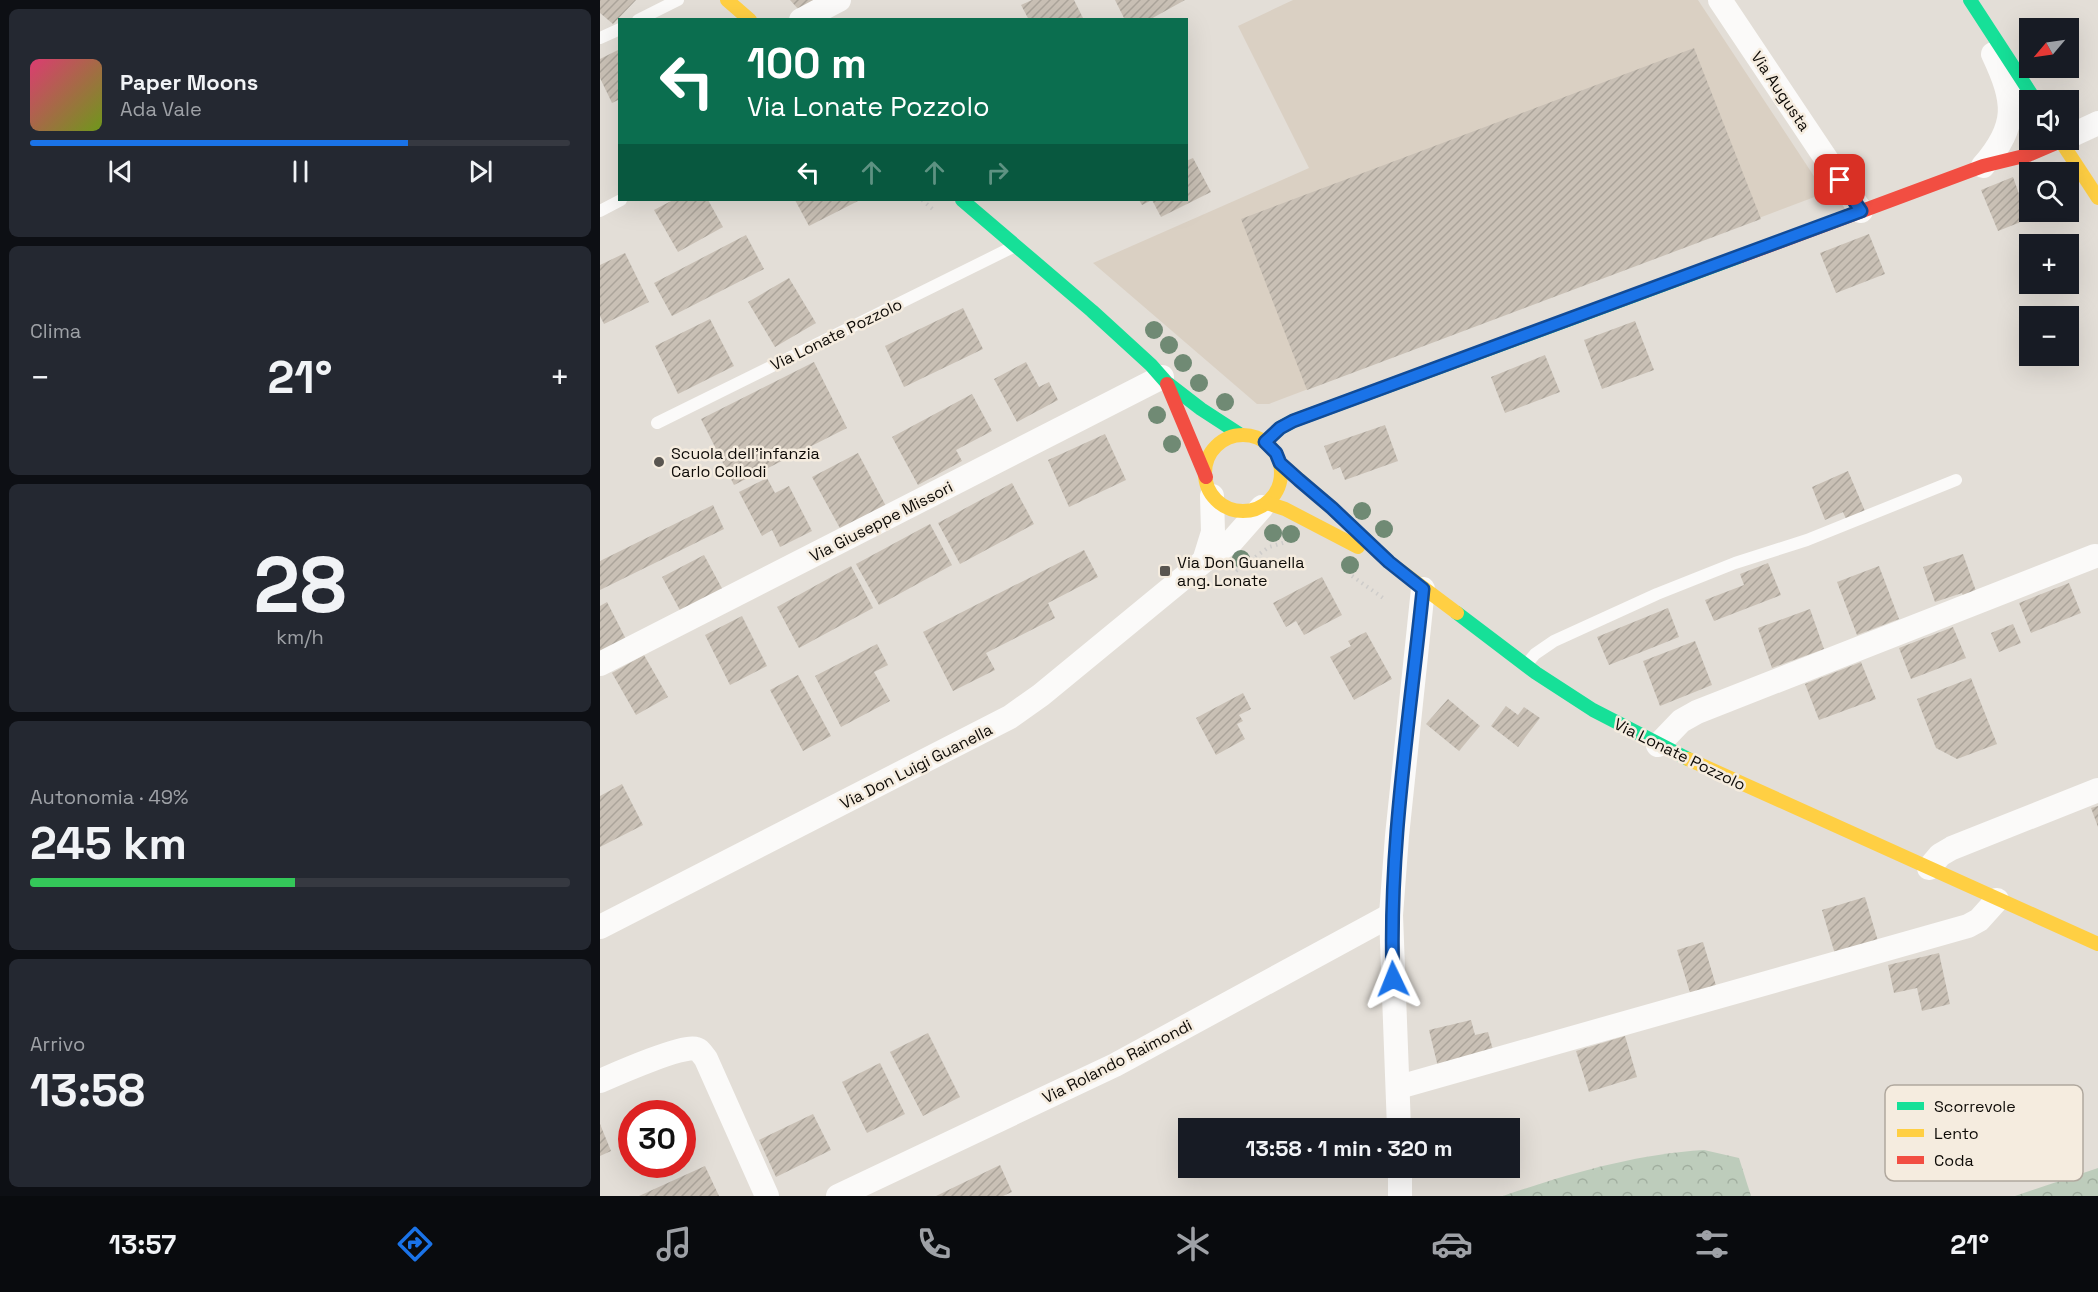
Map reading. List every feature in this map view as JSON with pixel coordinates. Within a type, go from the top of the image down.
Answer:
[{"type":"street","points":[[727,0],[748,18]]},
{"type":"street","points":[[805,18],[839,0]]},
{"type":"street","name":"Via Augusta","points":[[1720,0],[1861,211]]},
{"type":"street","points":[[1969,0],[1997,64],[2010,103],[2011,114],[2006,133],[1998,148],[1983,166]]},
{"type":"street","points":[[1969,0],[2028,90]]},
{"type":"street","points":[[2079,132],[2098,123]]},
{"type":"street","points":[[1265,442],[1280,428],[1293,421],[1983,166],[2039,150]]},
{"type":"street","points":[[2070,150],[2098,198]]},
{"type":"street","points":[[963,201],[1092,311],[1151,365],[1164,380],[1201,409],[1241,435]]},
{"type":"street","points":[[1164,380],[1209,487],[1226,507],[1237,511],[1250,511],[1272,499],[1279,488],[1282,475],[1280,463],[1276,453],[1265,442],[1251,435],[1229,437],[1211,453],[1207,463],[1209,487],[1213,532],[1204,561]]},
{"type":"street","name":"Via Giuseppe Missori","points":[[600,664],[1164,380]]},
{"type":"street","points":[[1280,463],[1389,562]]},
{"type":"street","points":[[1264,505],[1285,509],[1389,562]]},
{"type":"street","name":"Via Don Luigi Guanella","points":[[600,927],[1010,717],[1041,695],[1204,561],[1232,541],[1264,505]]},
{"type":"street","points":[[1658,745],[1681,721],[1697,712],[2095,556]]},
{"type":"street","name":"Via Lonate Pozzolo","points":[[1389,562],[1526,665],[1593,710],[1727,778],[2098,944]]},
{"type":"street","points":[[1399,1118],[1391,915],[1423,589]]},
{"type":"street","points":[[1929,868],[1940,855],[1952,848],[2098,790]]},
{"type":"street","points":[[1399,1087],[1968,926],[1979,920],[1997,900]]},
{"type":"street","name":"Via Rolando Raimondi","points":[[838,1196],[1115,1065],[1391,915]]},
{"type":"street","points":[[600,1081],[679,1051],[698,1049],[706,1059],[767,1196]]},
{"type":"street","points":[[1400,1178],[1401,1196]]},
{"type":"lane","points":[[642,18],[678,0]]},
{"type":"lane","points":[[600,38],[618,29]]},
{"type":"lane","points":[[600,210],[619,201]]},
{"type":"lane","name":"Via Lonate Pozzolo","points":[[657,423],[1016,245]]},
{"type":"lane","points":[[1526,665],[1535,654],[1554,641],[1657,594],[1735,563],[1798,543],[1956,480]]},
{"type":"path","points":[[1231,574],[1269,547],[1290,542]]},
{"type":"path","points":[[1349,574],[1394,606]]},
{"type":"shaded area","points":[[1293,0],[1698,0],[1825,193],[1269,404],[1257,404],[1093,263],[1309,168],[1238,26]]},
{"type":"green space","points":[[1704,1150],[1739,1158],[1751,1196],[1503,1196],[1602,1166],[1678,1152]]},
{"type":"green space","points":[[2098,1168],[2098,1196],[2015,1196],[2059,1181],[2083,1181],[2083,1173]]},
{"type":"building","points":[[600,0],[636,0],[613,24],[600,13]]},
{"type":"building","points":[[790,0],[819,0],[799,10]]},
{"type":"building","points":[[1032,0],[1074,0],[1083,18],[1028,18],[1021,5]]},
{"type":"building","points":[[1115,0],[1185,0],[1153,18],[1124,18]]},
{"type":"building","points":[[1694,48],[1761,219],[1307,390],[1241,219]]},
{"type":"building","points":[[618,50],[618,100],[612,103],[600,78],[600,59]]},
{"type":"building","points":[[1193,158],[1211,192],[1161,217],[1153,201],[1188,201],[1188,160]]},
{"type":"building","points":[[2013,177],[2019,194],[2021,222],[1998,231],[1981,190]]},
{"type":"building","points":[[671,201],[709,201],[723,227],[678,252],[654,210]]},
{"type":"building","points":[[796,201],[858,201],[809,226]]},
{"type":"building","points":[[1869,234],[1885,274],[1836,293],[1820,253]]},
{"type":"building","points":[[746,235],[764,269],[672,316],[654,283]]},
{"type":"building","points":[[625,253],[649,302],[604,324],[600,316],[600,265]]},
{"type":"building","points":[[789,278],[816,323],[775,347],[748,302]]},
{"type":"building","points":[[963,308],[983,349],[904,387],[885,346]]},
{"type":"building","points":[[710,319],[734,366],[678,394],[655,346]]},
{"type":"building","points":[[1635,321],[1654,370],[1602,389],[1584,340]]},
{"type":"building","points":[[1545,355],[1560,392],[1505,413],[1491,377]]},
{"type":"building","points":[[814,362],[847,428],[734,485],[701,419]]},
{"type":"building","points":[[1026,362],[1039,387],[1049,382],[1058,400],[1017,422],[994,379]]},
{"type":"building","points":[[972,394],[992,431],[956,450],[962,461],[918,485],[892,437]]},
{"type":"building","points":[[1385,425],[1398,461],[1345,480],[1340,467],[1333,470],[1324,446]]},
{"type":"building","points":[[1105,434],[1126,480],[1069,507],[1048,460]]},
{"type":"building","points":[[858,453],[887,508],[842,532],[812,477]]},
{"type":"building","points":[[1848,471],[1865,511],[1846,519],[1843,512],[1825,520],[1812,487]]},
{"type":"building","points":[[767,478],[775,493],[789,486],[812,531],[780,547],[772,530],[762,536],[739,492]]},
{"type":"building","points":[[1012,483],[1034,524],[960,564],[938,523]]},
{"type":"building","points":[[713,505],[724,529],[600,590],[600,561]]},
{"type":"building","points":[[930,524],[952,565],[879,605],[856,564]]},
{"type":"building","points":[[1084,550],[1098,577],[1048,603],[1055,618],[986,653],[995,670],[953,691],[923,632]]},
{"type":"building","points":[[1963,554],[1977,594],[1964,599],[1962,593],[1935,602],[1923,567]]},
{"type":"building","points":[[704,555],[724,592],[682,614],[662,577]]},
{"type":"building","points":[[1768,563],[1781,595],[1714,621],[1705,600],[1744,585],[1740,574]]},
{"type":"building","points":[[851,566],[873,608],[799,648],[777,607]]},
{"type":"building","points":[[1879,566],[1899,619],[1857,635],[1837,582]]},
{"type":"building","points":[[1322,577],[1342,615],[1304,635],[1296,621],[1286,627],[1273,603]]},
{"type":"building","points":[[2069,583],[2081,613],[2031,633],[2019,603]]},
{"type":"building","points":[[607,602],[628,643],[600,657],[600,606]]},
{"type":"building","points":[[1668,608],[1679,637],[1609,665],[1597,637]]},
{"type":"building","points":[[1810,609],[1824,649],[1772,668],[1758,628]]},
{"type":"building","points":[[742,616],[767,666],[730,685],[705,635]]},
{"type":"building","points":[[2013,624],[2021,643],[1999,652],[1991,633]]},
{"type":"building","points":[[1953,627],[1966,658],[1911,679],[1899,648]]},
{"type":"building","points":[[1366,632],[1392,679],[1354,700],[1330,657],[1351,646],[1348,641]]},
{"type":"building","points":[[1695,641],[1712,685],[1660,706],[1643,661]]},
{"type":"building","points":[[877,644],[888,665],[874,672],[890,701],[841,727],[815,676]]},
{"type":"building","points":[[644,655],[668,697],[636,715],[612,673]]},
{"type":"building","points":[[1861,662],[1876,699],[1819,720],[1805,684]]},
{"type":"building","points":[[798,675],[831,736],[803,751],[770,690]]},
{"type":"building","points":[[1971,678],[1997,744],[1957,759],[1936,748],[1917,699]]},
{"type":"building","points":[[1243,693],[1251,709],[1239,715],[1243,721],[1237,724],[1245,739],[1216,755],[1196,718]]},
{"type":"building","points":[[1448,699],[1480,726],[1459,751],[1426,724]]},
{"type":"building","points":[[1506,706],[1518,715],[1524,707],[1540,718],[1518,747],[1491,726]]},
{"type":"building","points":[[622,784],[643,825],[600,847],[600,796]]},
{"type":"building","points":[[2098,806],[2098,827],[2091,808]]},
{"type":"building","points":[[1865,897],[1880,948],[1837,961],[1822,910]]},
{"type":"building","points":[[1703,942],[1717,989],[1691,996],[1677,950]]},
{"type":"building","points":[[1939,953],[1950,1004],[1922,1011],[1917,988],[1894,993],[1888,965]]},
{"type":"building","points":[[1471,1020],[1475,1035],[1488,1032],[1495,1057],[1439,1071],[1429,1030]]},
{"type":"building","points":[[928,1033],[960,1097],[923,1116],[890,1052]]},
{"type":"building","points":[[1625,1036],[1637,1077],[1589,1092],[1576,1051]]},
{"type":"building","points":[[880,1063],[905,1114],[867,1133],[842,1082]]},
{"type":"building","points":[[813,1114],[831,1150],[776,1177],[759,1140]]},
{"type":"building","points":[[600,1124],[611,1151],[600,1156]]},
{"type":"building","points":[[1000,1165],[1012,1192],[1003,1196],[936,1196]]},
{"type":"building","points":[[705,1166],[719,1196],[639,1196],[679,1178],[696,1178],[696,1170]]},
{"type":"traffic: fast","points":[[1970,0],[2028,90]]},
{"type":"traffic: fast","points":[[963,201],[1092,311],[1151,365],[1166,382],[1201,409],[1241,435]]},
{"type":"traffic: fast","points":[[1265,442],[1280,428],[1293,421],[1741,256]]},
{"type":"traffic: fast","points":[[1457,613],[1536,673],[1593,710],[1688,759]]},
{"type":"traffic: slow","points":[[727,0],[748,18]]},
{"type":"traffic: slow","points":[[2067,150],[2098,198]]},
{"type":"traffic: slow","points":[[1243,435],[1258,438],[1270,446],[1278,458],[1281,473],[1278,488],[1270,500],[1258,508],[1243,511],[1228,508],[1216,500],[1208,488],[1205,473],[1208,458],[1216,446],[1228,438],[1243,435]]},
{"type":"traffic: slow","points":[[1280,463],[1389,562],[1457,613]]},
{"type":"traffic: slow","points":[[1267,503],[1285,509],[1358,547]]},
{"type":"traffic: slow","points":[[1688,759],[2098,944]]},
{"type":"traffic: jam","points":[[1741,256],[1983,166],[2040,150]]},
{"type":"traffic: jam","points":[[1167,384],[1206,477]]},
{"type":"place","name":"Scuola dell'infanzia Carlo Collodi","points":[[659,462]]},
{"type":"place","name":"Via Don Guanella ang. Lonate","points":[[1165,571]]},
{"type":"route","points":[[1393,979],[1391,915],[1397,836],[1423,589],[1389,562],[1280,463],[1276,453],[1265,442],[1280,428],[1293,421],[1861,211],[1840,180]]}]
